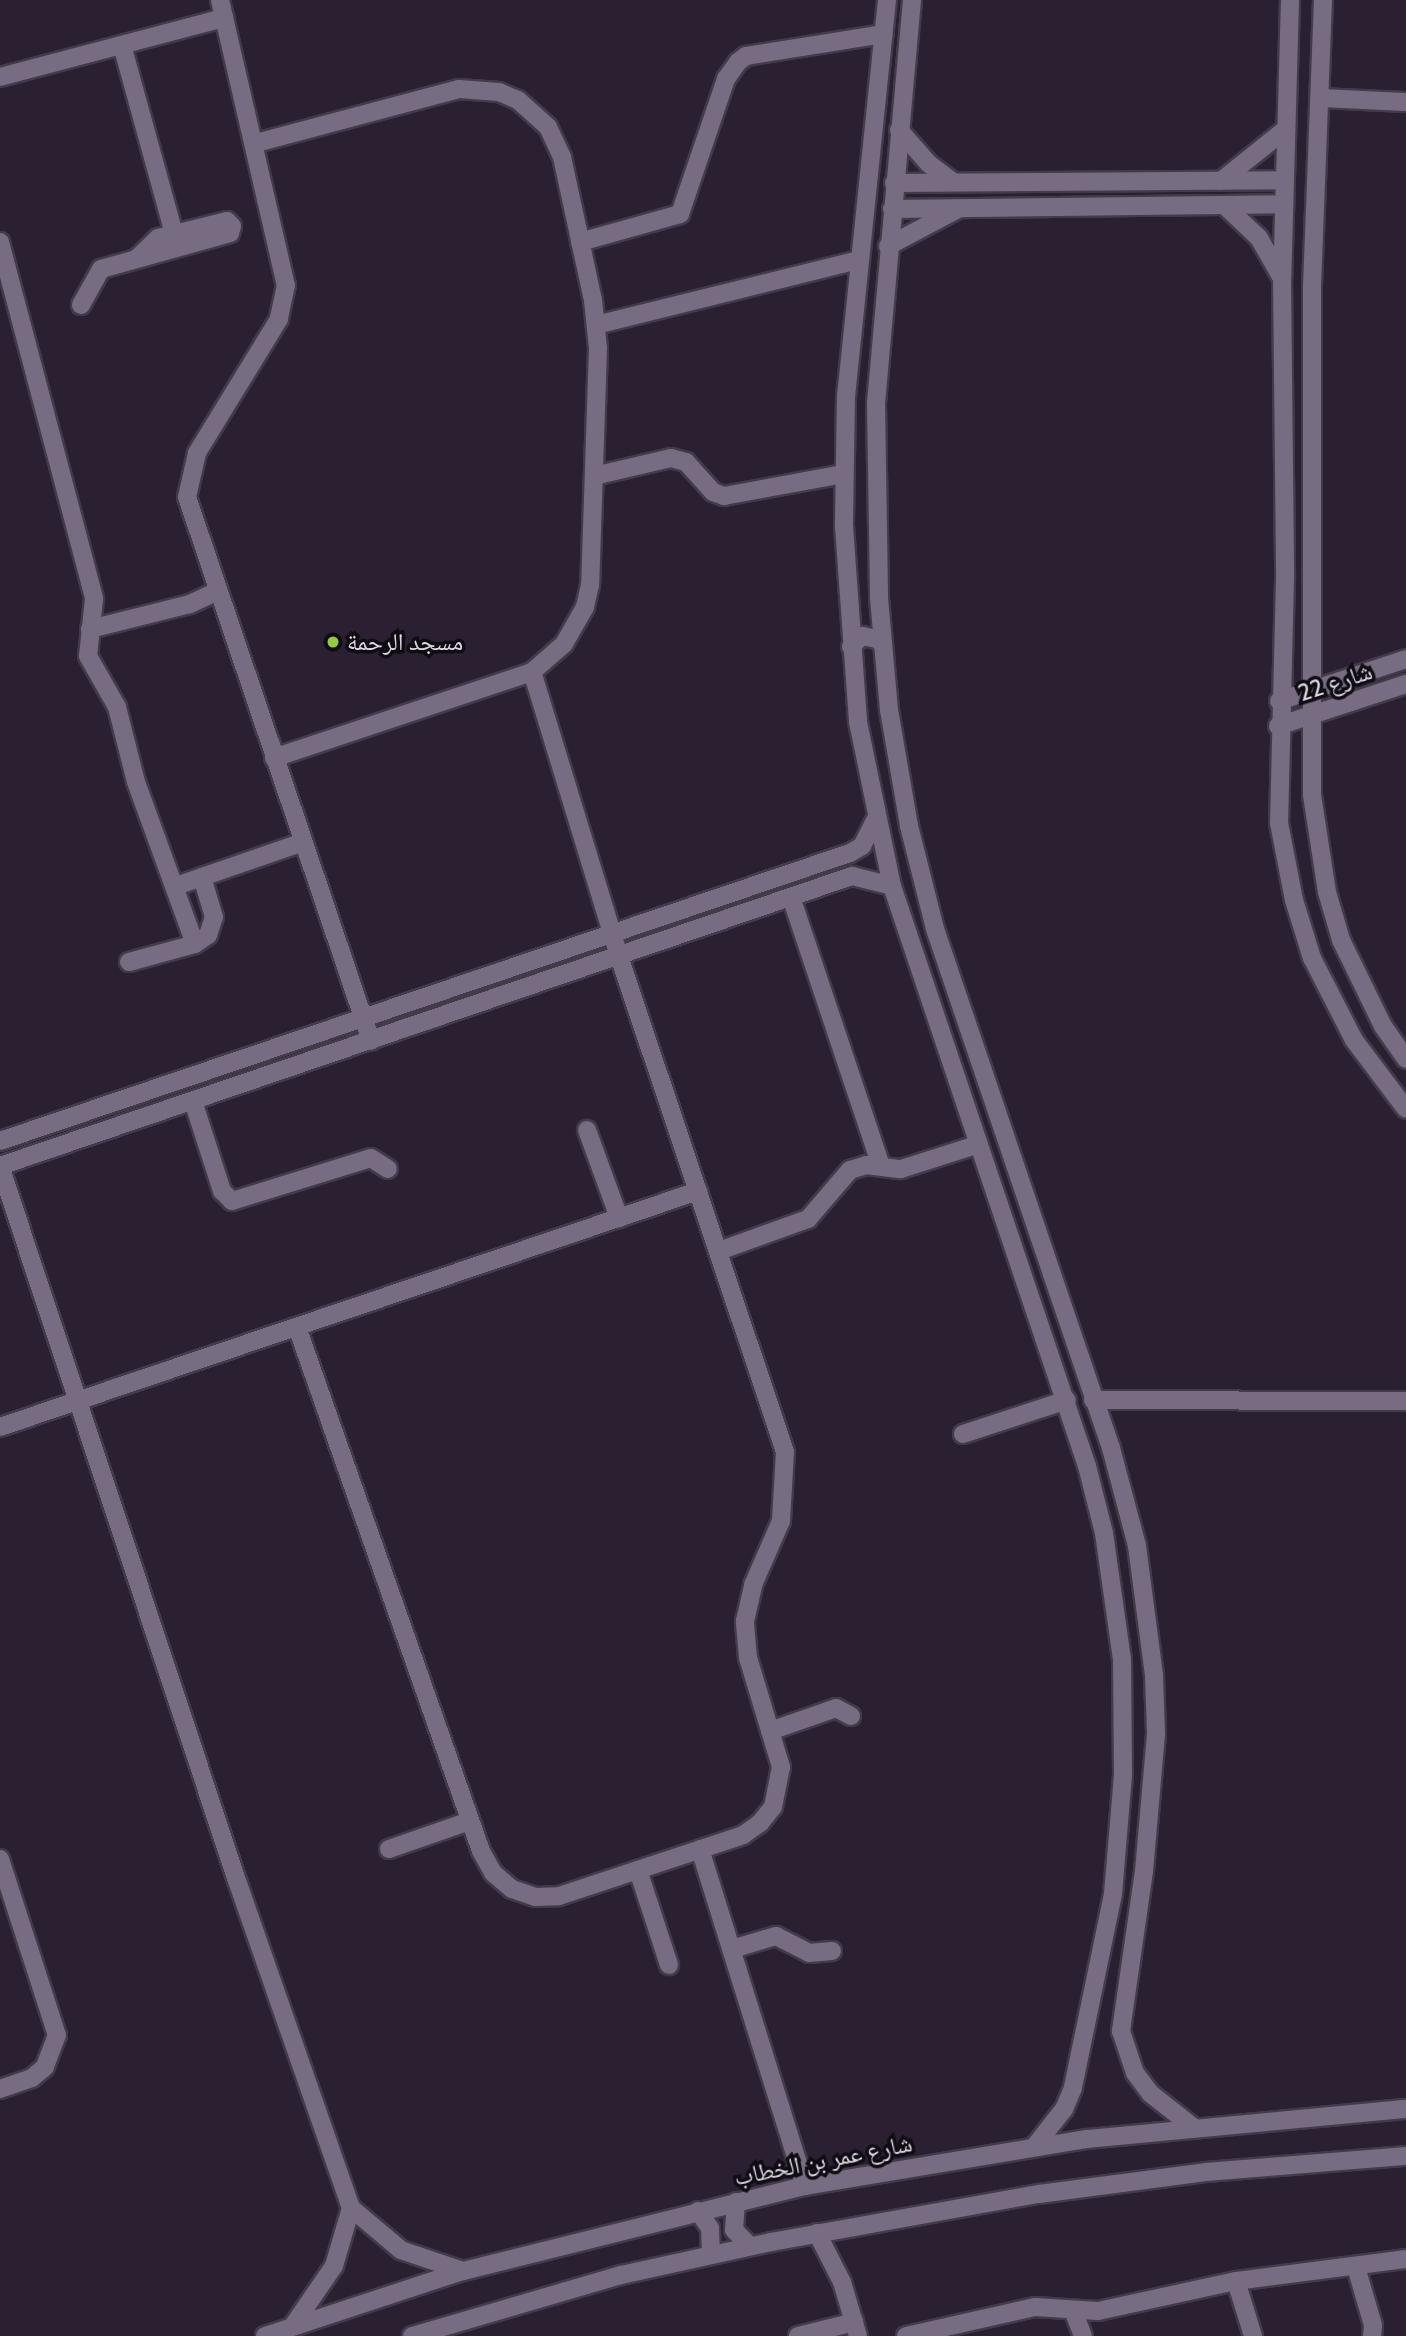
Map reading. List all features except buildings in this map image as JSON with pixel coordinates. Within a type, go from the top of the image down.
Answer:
[{"type":"street","points":[[220,0],[256,143],[286,285],[279,319],[197,453],[189,474],[191,520],[371,1041]]},
{"type":"street","points":[[887,0],[858,260],[844,474],[851,647],[875,820],[892,886],[976,1145],[1067,1400],[1104,1533],[1117,1609],[1125,1717],[1113,1894],[1073,2088],[1064,2109],[1035,2147]]},
{"type":"street","points":[[912,0],[876,403],[879,598],[900,774],[921,878],[979,1061],[1125,1496],[1146,1604],[1156,1734],[1144,1871],[1121,2031],[1135,2073],[1151,2094],[1193,2127]]},
{"type":"street","points":[[1290,0],[1282,278],[1285,579],[1278,726],[1279,823],[1294,900],[1312,958],[1354,1040],[1406,1109]]},
{"type":"street","points":[[1323,0],[1312,287],[1312,795],[1327,892],[1358,980],[1406,1059]]},
{"type":"street","points":[[0,77],[224,18]]},
{"type":"street","points":[[580,242],[680,214],[726,79],[738,62],[746,57],[883,34]]},
{"type":"street","points":[[81,305],[101,269],[137,258],[184,236],[122,45]]},
{"type":"street","points":[[256,143],[459,89],[499,92],[535,112],[556,142],[596,325],[590,585],[585,607],[565,645],[532,672],[274,758]]},
{"type":"street","points":[[1320,98],[1406,102]]},
{"type":"street","points":[[1221,181],[1286,129]]},
{"type":"street","points":[[899,130],[923,159],[953,182]]},
{"type":"street","points":[[894,183],[1284,180]]},
{"type":"street","points":[[892,209],[1283,204]]},
{"type":"street","points":[[1224,205],[1259,238],[1282,278]]},
{"type":"street","points":[[888,246],[960,208]]},
{"type":"street","points":[[0,242],[94,599],[88,656],[117,707],[136,782],[195,944]]},
{"type":"street","points":[[596,325],[858,260]]},
{"type":"street","points":[[594,476],[671,458],[686,462],[713,492],[724,496],[844,474]]},
{"type":"street","points":[[90,629],[190,604],[216,592]]},
{"type":"street","points":[[847,599],[867,606],[879,598]]},
{"type":"street","points":[[851,647],[862,636],[878,639],[883,645]]},
{"type":"street","name":"شارع 22","points":[[1279,701],[1406,659]]},
{"type":"street","points":[[297,1327],[470,1821],[493,1873],[512,1889],[535,1897],[559,1896],[743,1835],[773,1807],[781,1767],[748,1658],[745,1621],[753,1585],[781,1521],[785,1452],[619,956],[532,672]]},
{"type":"street","name":"شارع 22","points":[[1278,726],[1406,684]]},
{"type":"street","points":[[0,1141],[850,853],[862,846],[875,820]]},
{"type":"street","points":[[176,886],[303,842]]},
{"type":"street","points":[[463,2272],[401,2250],[351,2208],[0,1166],[852,876],[892,886]]},
{"type":"street","points":[[129,962],[195,944],[214,923],[202,877]]},
{"type":"street","points":[[791,897],[881,1166]]},
{"type":"street","points":[[952,1071],[979,1061]]},
{"type":"street","points":[[193,1101],[222,1191],[232,1201],[372,1158],[388,1169]]},
{"type":"street","points":[[587,1130],[619,1218]]},
{"type":"street","points":[[719,1251],[808,1219],[850,1170],[881,1166],[901,1169],[976,1145]]},
{"type":"street","points":[[0,1427],[698,1191]]},
{"type":"street","points":[[963,1434],[1067,1400]]},
{"type":"street","points":[[1093,1400],[1406,1401]]},
{"type":"street","points":[[1117,1609],[1146,1604]]},
{"type":"street","points":[[771,1731],[836,1708],[851,1716]]},
{"type":"street","points":[[389,1849],[470,1821]]},
{"type":"street","points":[[700,1849],[805,2186]]},
{"type":"street","points":[[0,1859],[57,2035],[45,2067],[32,2078],[0,2089]]},
{"type":"street","points":[[638,1870],[668,1965]]},
{"type":"street","points":[[732,1949],[776,1936],[809,1953],[832,1951]]},
{"type":"street","name":"شارع عمر بن الخطاب","points":[[265,2336],[463,2272],[805,2186],[1035,2147],[1193,2127],[1406,2109]]},
{"type":"street","points":[[412,2336],[569,2289],[750,2246],[1039,2194],[1206,2172],[1406,2156]]},
{"type":"street","points":[[736,2202],[734,2230],[750,2246]]},
{"type":"street","points":[[292,2327],[334,2266],[351,2208]]},
{"type":"street","points":[[698,2211],[710,2228],[710,2254]]},
{"type":"street","points":[[798,2336],[856,2329],[842,2282],[817,2234]]},
{"type":"street","points":[[906,2336],[1035,2306],[1098,2311],[1236,2281],[1406,2259]]},
{"type":"street","points":[[1356,2267],[1373,2325],[1371,2336]]},
{"type":"street","points":[[1236,2281],[1253,2336]]},
{"type":"street","points":[[1073,2310],[1083,2336]]},
{"type":"place","name":"مسجد الرحمة","points":[[333,642]]}]
